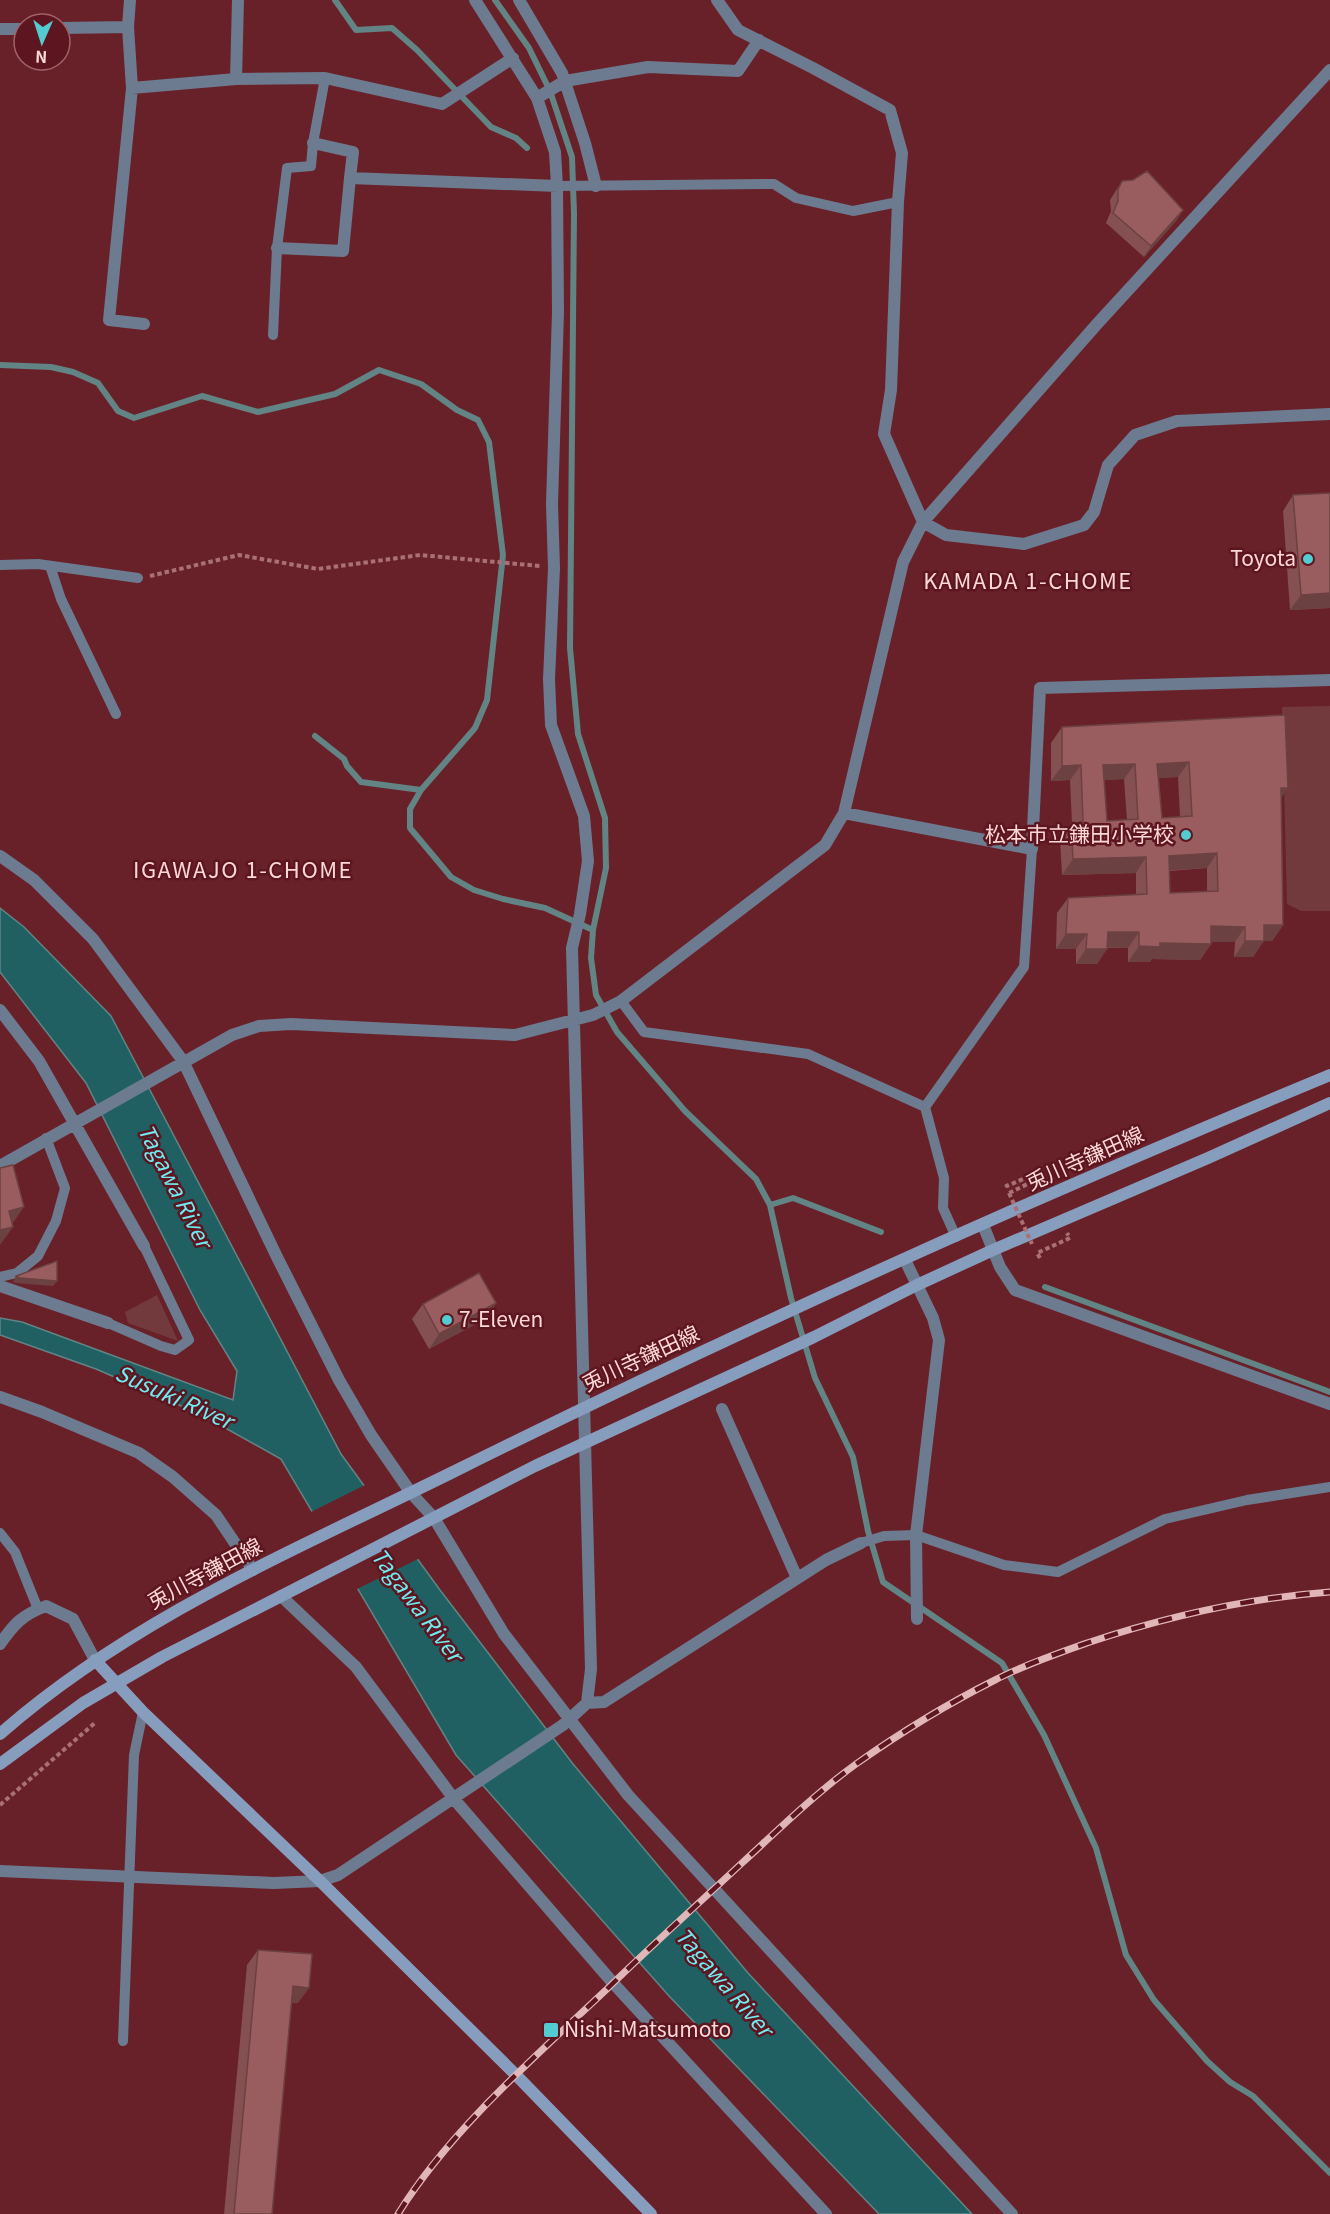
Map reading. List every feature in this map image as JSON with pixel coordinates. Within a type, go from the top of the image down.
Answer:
[{"type":"main road","name":"兎川寺鎌田線","points":[[0,1734],[95,1660],[149,1626],[268,1562],[786,1312],[1217,1122],[1330,1075]]},
{"type":"main road","points":[[0,1764],[83,1703],[202,1636],[584,1442],[795,1346],[993,1250],[1330,1103]]},
{"type":"main road","points":[[95,1660],[143,1712],[320,1881],[516,2075],[651,2214]]},
{"type":"street","points":[[130,0],[128,27],[132,88],[109,320],[144,324]]},
{"type":"street","points":[[236,78],[238,0]]},
{"type":"street","points":[[0,1871],[274,1883],[320,1881],[338,1875],[458,1796],[566,1723],[587,1703],[591,1669],[572,948],[588,861],[584,816],[551,725],[549,679],[554,568],[552,504],[558,312],[555,152],[537,98],[475,0]]},
{"type":"street","points":[[519,0],[562,73],[585,143],[596,186]]},
{"type":"street","points":[[717,0],[738,30],[890,110],[902,153],[891,390],[884,434],[923,522],[946,535],[1024,544],[1084,525],[1094,512],[1108,465],[1135,435],[1177,421],[1330,414]]},
{"type":"street","points":[[72,28],[128,27]]},
{"type":"street","points":[[537,98],[565,81],[648,67],[738,71],[759,40]]},
{"type":"street","points":[[132,88],[236,78],[325,78],[442,104],[513,58]]},
{"type":"street","points":[[0,1166],[177,1064],[232,1035],[259,1026],[291,1024],[515,1035],[592,1015],[616,1004],[825,844],[844,813],[903,562],[923,522],[1096,324],[1330,70]]},
{"type":"street","points":[[277,248],[343,251],[353,152],[313,143]]},
{"type":"street","points":[[350,178],[557,186]]},
{"type":"street","points":[[844,813],[1032,849],[1040,688],[1330,680]]},
{"type":"street","points":[[0,856],[34,880],[93,939],[177,1064],[339,1380],[371,1435],[407,1495],[428,1521],[566,1723],[628,1794],[1012,2214]]},
{"type":"street","points":[[0,1010],[39,1061],[79,1121],[144,1246]]},
{"type":"street","points":[[983,1225],[1000,1268],[1015,1290],[1330,1404]]},
{"type":"street","points":[[905,1260],[933,1318],[939,1340],[916,1535],[917,1619]]},
{"type":"street","points":[[0,1286],[108,1323]]},
{"type":"street","points":[[0,1397],[139,1453],[173,1477],[216,1515],[253,1570]]},
{"type":"street","points":[[722,1409],[797,1578]]},
{"type":"street","points":[[587,1703],[604,1702],[826,1560],[861,1543]]},
{"type":"street","points":[[286,1593],[356,1667],[458,1796],[613,1983],[826,2214]]},
{"type":"street","points":[[0,1644],[14,1624],[46,1606],[73,1619],[95,1660]]},
{"type":"lane","points":[[273,335],[277,248],[287,168],[311,166],[325,78]]},
{"type":"lane","points":[[557,186],[774,184],[796,198],[853,211],[898,202]]},
{"type":"lane","points":[[0,565],[50,566],[138,578]]},
{"type":"lane","points":[[50,566],[61,599],[116,714]]},
{"type":"lane","points":[[925,1107],[1024,967],[1032,849]]},
{"type":"lane","points":[[616,1004],[644,1032],[808,1054],[925,1107]]},
{"type":"lane","points":[[925,1107],[944,1178],[943,1208],[956,1237]]},
{"type":"lane","points":[[0,1277],[17,1273],[38,1256],[56,1221],[65,1188],[46,1138]]},
{"type":"lane","points":[[108,1323],[175,1350],[189,1340],[144,1246]]},
{"type":"lane","points":[[861,1543],[884,1536],[916,1535],[1004,1564],[1058,1572],[1165,1519],[1247,1500],[1330,1487]]},
{"type":"lane","points":[[0,1533],[15,1552],[38,1609]]},
{"type":"lane","points":[[123,2041],[134,1755],[143,1712]]},
{"type":"path","points":[[138,578],[239,555],[318,568],[420,555],[554,568]]},
{"type":"path","points":[[1006,1184],[1007,1186],[1039,1172],[1042,1177],[1009,1193],[1032,1244]]},
{"type":"path","points":[[0,1805],[96,1722]]},
{"type":"shaded area","points":[[1330,706],[1330,911],[1301,911],[1287,904],[1282,707]]},
{"type":"shaded area","points":[[157,1295],[178,1341],[128,1323],[125,1312]]},
{"type":"water","points":[[0,908],[24,927],[111,1016],[341,1454],[440,1590],[573,1764],[748,1973],[972,2214],[879,2214],[669,1996],[456,1755],[281,1459],[202,1415],[96,1369],[0,1335],[0,1318],[22,1322],[233,1400],[237,1371],[200,1310],[86,1083],[0,972]]},
{"type":"pier","points":[[367,1484],[420,1558],[355,1590],[309,1513]]},
{"type":"building","points":[[1147,171],[1183,210],[1151,246],[1113,213],[1122,181],[1133,180]]},
{"type":"building","name":"Toyota","points":[[1330,493],[1330,593],[1301,595],[1293,495]]},
{"type":"building","points":[[1285,715],[1288,788],[1281,788],[1283,925],[1264,925],[1264,941],[1245,941],[1245,927],[1211,926],[1211,944],[1160,943],[1160,947],[1139,946],[1139,932],[1108,932],[1107,949],[1086,949],[1087,934],[1066,934],[1068,898],[1147,894],[1146,857],[1073,859],[1071,823],[1083,822],[1081,765],[1062,766],[1062,727]],"holes":[[[1189,762],[1192,816],[1162,818],[1157,764]],[[1135,764],[1138,819],[1107,821],[1103,765]],[[1217,853],[1218,891],[1170,893],[1169,856]]]},
{"type":"building","points":[[13,1165],[24,1207],[9,1211],[13,1227],[0,1230],[0,1168]]},
{"type":"building","points":[[57,1261],[57,1281],[16,1276]]},
{"type":"building","points":[[479,1273],[496,1303],[439,1334],[423,1304]]},
{"type":"building","points":[[258,1950],[312,1954],[309,1988],[293,1986],[272,2214],[234,2214]]},
{"type":"waterway","points":[[335,0],[356,30],[392,28],[417,50],[491,127],[516,138],[527,148]]},
{"type":"waterway","points":[[495,0],[529,48],[550,91],[572,157],[574,213],[570,648],[578,734],[605,818],[606,868],[593,930],[591,958],[596,995],[617,1032],[685,1111],[756,1179],[770,1205],[791,1298],[815,1378],[853,1457],[868,1531],[883,1582],[1002,1663],[1044,1735],[1096,1848],[1126,1955],[1154,2000],[1207,2061],[1230,2082],[1253,2096],[1330,2173]]},
{"type":"waterway","points":[[0,365],[51,367],[73,372],[98,383],[118,411],[134,418],[202,396],[258,412],[335,394],[379,370],[421,384],[457,410],[478,420],[489,442],[503,555],[487,700],[475,728],[421,790],[410,809],[410,828],[451,877],[474,890],[545,908],[593,930]]},
{"type":"waterway","points":[[315,736],[344,759],[361,782],[421,790]]},
{"type":"waterway","points":[[770,1205],[793,1198],[881,1232]]},
{"type":"waterway","points":[[1045,1287],[1330,1392]]},
{"type":"railway","points":[[398,2214],[442,2153],[523,2068],[798,1812],[841,1775],[890,1741],[995,1680],[1087,1643],[1207,1610],[1268,1599],[1330,1592]]},
{"type":"place","name":"Toyota","points":[[1308,559]]},
{"type":"place","name":"松本市立鎌田小学校","points":[[1186,835]]},
{"type":"place","name":"7-Eleven","points":[[447,1320]]},
{"type":"place","name":"Nishi-Matsumoto","points":[[551,2030]]},
{"type":"district","name":"KAMADA 1-CHOME","points":[[1028,581]]},
{"type":"district","name":"IGAWAJO 1-CHOME","points":[[243,870]]},
{"type":"water label","name":"Tagawa River","points":[[175,1186]]},
{"type":"water label","name":"Susuki River","points":[[174,1397]]},
{"type":"water label","name":"Tagawa River","points":[[417,1605]]},
{"type":"water label","name":"Tagawa River","points":[[724,1982]]}]
